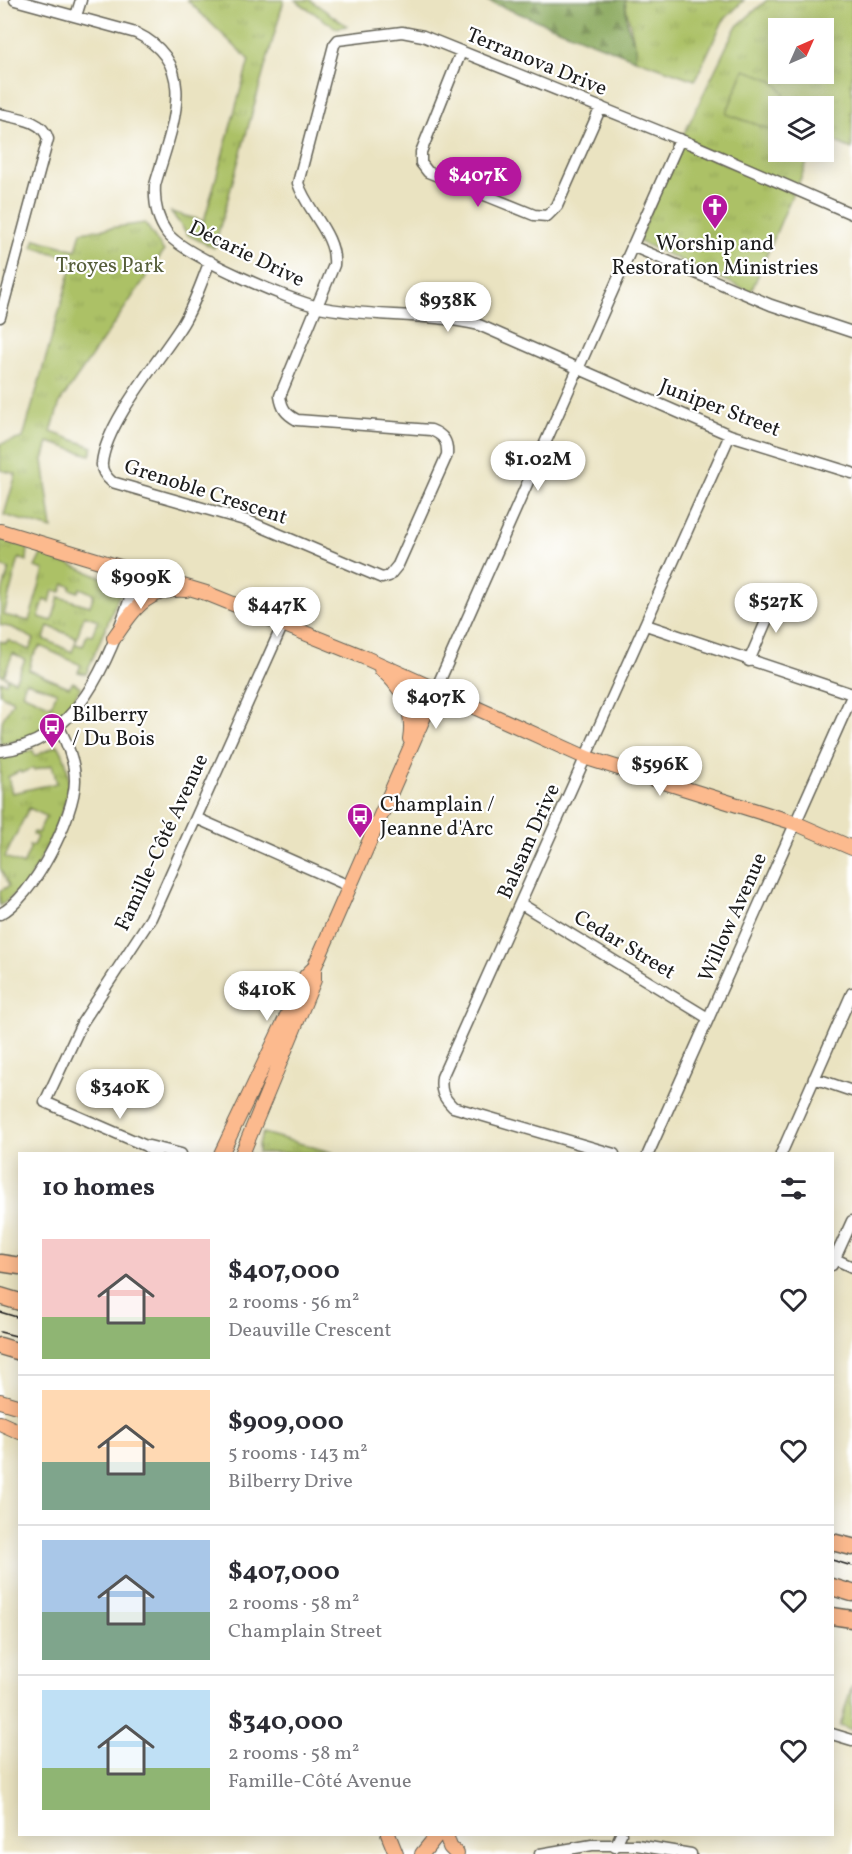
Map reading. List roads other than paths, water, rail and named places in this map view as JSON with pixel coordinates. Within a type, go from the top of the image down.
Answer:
[{"type":"highway","points":[[0,1263],[18,1266]]},
{"type":"highway","points":[[0,1290],[18,1295]]},
{"type":"highway","points":[[0,1296],[18,1301]]},
{"type":"highway","points":[[0,1346],[18,1351]]},
{"type":"highway","points":[[834,1542],[852,1547]]},
{"type":"highway","points":[[834,1588],[852,1593]]},
{"type":"highway","points":[[834,1616],[852,1619]]},
{"type":"main road","points":[[0,531],[140,571],[206,593],[359,655],[587,758],[795,823],[852,848]]},
{"type":"main road","points":[[114,638],[141,602],[156,592],[170,590],[206,593]]},
{"type":"main road","points":[[359,655],[389,676],[404,696],[410,710],[412,728],[406,758]]},
{"type":"main road","points":[[222,1152],[306,976],[314,968],[436,689]]},
{"type":"main road","points":[[243,1152],[314,980],[314,968]]},
{"type":"main road","points":[[0,1401],[18,1406]]},
{"type":"main road","points":[[0,1422],[18,1429]]},
{"type":"main road","points":[[389,1836],[396,1854]]},
{"type":"main road","points":[[428,1852],[437,1836]]},
{"type":"main road","points":[[447,1836],[450,1847],[457,1854]]},
{"type":"street","name":"Décarie Drive","points":[[15,0],[144,37],[170,63],[178,90],[176,107],[155,185],[156,210],[171,237],[210,261],[317,307],[469,322],[500,333],[577,368]]},
{"type":"street","points":[[76,16],[81,0]]},
{"type":"street","name":"Terranova Drive","points":[[317,307],[332,273],[335,257],[330,241],[298,183],[334,45],[346,39],[402,32],[423,36],[680,139],[852,214]]},
{"type":"street","points":[[461,52],[421,152],[421,163],[428,172],[523,211],[540,216],[553,212],[601,108]]},
{"type":"street","points":[[0,114],[35,123],[46,132],[48,139],[0,317]]},
{"type":"street","points":[[436,689],[680,139]]},
{"type":"street","points":[[632,246],[771,305],[852,332]]},
{"type":"street","name":"Grenoble Crescent","points":[[210,261],[181,327],[128,404],[116,426],[102,463],[106,477],[112,482],[248,521],[375,577],[388,576],[398,565],[447,455],[448,446],[444,438],[431,430],[297,420],[288,415],[281,406],[282,386],[317,307]]},
{"type":"street","name":"Juniper Street","points":[[577,368],[730,435],[852,473]]},
{"type":"street","name":"Balsam Drive","points":[[607,1152],[453,1107],[443,1098],[442,1077],[730,435]]},
{"type":"street","points":[[0,751],[34,741],[59,727],[86,696],[114,638],[140,571]]},
{"type":"street","points":[[749,661],[777,596]]},
{"type":"street","name":"Famille-Côté Avenue","points":[[146,1146],[45,1102],[82,1023],[148,923],[283,624]]},
{"type":"street","points":[[646,625],[852,695]]},
{"type":"street","name":"Willow Avenue","points":[[649,1152],[852,695]]},
{"type":"street","points":[[0,914],[22,898],[41,872],[73,798],[75,777],[73,766],[59,727]]},
{"type":"street","points":[[196,818],[349,886]]},
{"type":"street","name":"Cedar Street","points":[[521,904],[708,1018]]},
{"type":"street","points":[[782,1152],[852,993]]},
{"type":"street","points":[[814,1078],[852,1090]]},
{"type":"street","points":[[146,1146],[154,1152]]},
{"type":"street","points":[[146,1146],[172,1152]]},
{"type":"street","points":[[852,1221],[834,1262],[852,1267]]},
{"type":"street","points":[[834,1735],[852,1740]]},
{"type":"street","points":[[598,1854],[615,1847],[620,1836]]},
{"type":"street","points":[[540,1854],[592,1845],[615,1847],[637,1845],[691,1854]]},
{"type":"tram line","points":[[0,1312],[18,1317]]},
{"type":"tram line","points":[[0,1332],[18,1336]]},
{"type":"tram line","points":[[834,1561],[852,1566]]},
{"type":"place","name":"Worship and Restoration Ministries","points":[[715,230]]},
{"type":"place","name":"Bilberry / Du Bois","points":[[52,749]]},
{"type":"place","name":"Champlain / Jeanne d'Arc","points":[[360,839]]},
{"type":"park label","name":"Troyes Park","points":[[110,265]]}]
